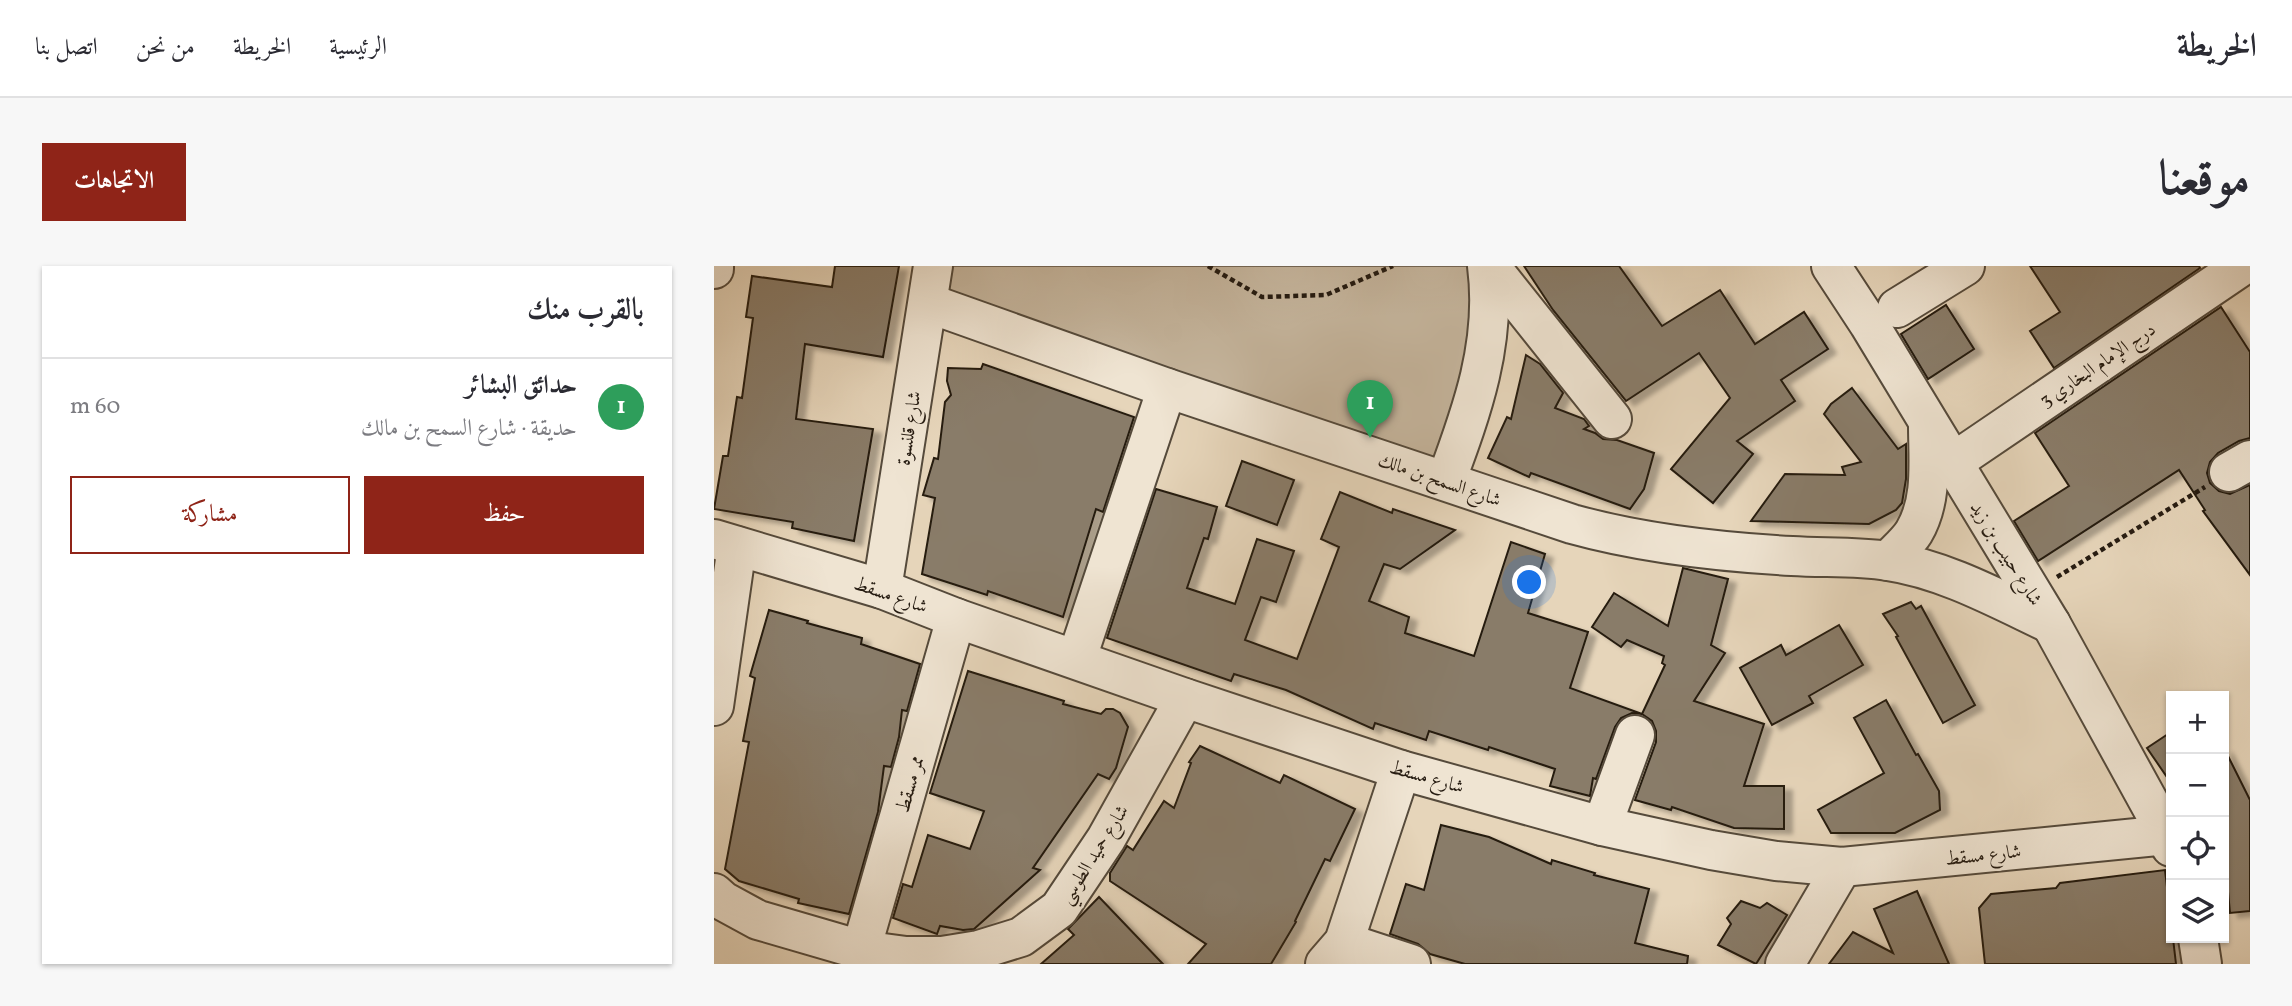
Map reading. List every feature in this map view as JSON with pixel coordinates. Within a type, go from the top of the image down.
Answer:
[{"type":"street","points":[[1488,266],[1612,419]]},
{"type":"street","points":[[1446,481],[1474,404],[1487,338],[1490,293],[1488,266]]},
{"type":"street","name":"شارع حبيب بن زيد","points":[[1831,266],[2041,608],[2166,836]]},
{"type":"street","points":[[1897,308],[1965,266]]},
{"type":"street","name":"درج الإمام البخاري 3","points":[[1952,463],[2242,266]]},
{"type":"street","name":"شارع السمح بن مالك","points":[[930,284],[1167,388],[1572,524],[1619,537],[1743,553],[1888,561],[2041,608]]},
{"type":"street","name":"شارع قلنسوة","points":[[882,589],[930,284]]},
{"type":"street","points":[[1077,658],[1167,388]]},
{"type":"street","points":[[1888,561],[1913,534],[1926,506],[1928,423]]},
{"type":"street","points":[[714,706],[725,542]]},
{"type":"street","name":"شارع مسقط","points":[[725,542],[882,589],[956,618],[1077,658],[1185,698],[1401,770],[1602,826],[1710,850],[1776,861],[1842,867],[2166,841]]},
{"type":"street","name":"ممر مسقط","points":[[861,950],[956,618]]},
{"type":"street","name":"شارع حميد الطوسي","points":[[714,893],[723,901],[758,920],[861,950],[906,956],[942,956],[979,950],[1021,937],[1059,909],[1105,839],[1185,698]]},
{"type":"street","points":[[1602,826],[1635,735]]},
{"type":"street","points":[[1401,770],[1334,953],[1411,964]]},
{"type":"street","points":[[1785,964],[1842,867]]},
{"type":"street","points":[[2199,943],[2202,964]]},
{"type":"path","points":[[1208,266],[1262,298],[1325,295],[1392,266]]},
{"type":"path","points":[[2041,608],[2239,466]]},
{"type":"shaded area","points":[[930,266],[1485,266],[1451,500],[924,316]]},
{"type":"building","points":[[835,266],[899,266],[883,357],[805,344],[796,419],[873,429],[854,541],[792,528],[793,522],[714,509],[723,456],[728,456],[737,397],[742,398],[753,318],[746,317],[752,276],[832,287]]},
{"type":"building","points":[[1524,266],[1619,266],[1662,326],[1720,290],[1755,344],[1804,312],[1828,349],[1781,380],[1795,401],[1737,441],[1753,454],[1713,503],[1671,469],[1730,398],[1699,353],[1626,401],[1553,310]]},
{"type":"building","points":[[2030,266],[2200,268],[2054,368],[2030,331],[2060,312]]},
{"type":"building","points":[[1946,305],[1974,349],[1928,379],[1901,334]]},
{"type":"building","points":[[2221,307],[2250,352],[2250,438],[2218,453],[2210,462],[2207,473],[2210,483],[2219,491],[2230,494],[2250,485],[2250,575],[2203,511],[2205,510],[2179,470],[2038,561],[2014,521],[2069,486],[2035,433]]},
{"type":"building","points":[[1526,355],[1540,364],[1563,393],[1555,408],[1584,419],[1589,426],[1584,429],[1603,439],[1617,440],[1654,453],[1644,489],[1630,509],[1531,473],[1529,477],[1488,458],[1507,417],[1511,419]]},
{"type":"building","points":[[983,364],[1134,417],[1103,512],[1096,509],[1063,617],[988,591],[987,595],[922,574],[935,498],[923,495],[934,458],[938,459],[945,402],[951,395],[947,381],[948,368],[981,369]]},
{"type":"building","points":[[1852,388],[1898,449],[1906,444],[1906,479],[1902,503],[1896,510],[1869,524],[1751,521],[1785,474],[1845,475],[1842,467],[1861,462],[1824,414],[1831,404]]},
{"type":"building","points":[[1242,461],[1294,480],[1277,525],[1226,506]]},
{"type":"building","points":[[1156,489],[1217,507],[1208,539],[1204,538],[1187,588],[1235,604],[1257,539],[1294,551],[1276,602],[1261,597],[1245,640],[1297,659],[1339,547],[1321,539],[1340,492],[1392,513],[1393,509],[1455,530],[1400,569],[1384,564],[1369,601],[1409,617],[1405,633],[1474,656],[1511,542],[1545,554],[1528,613],[1588,632],[1570,688],[1642,714],[1632,713],[1621,718],[1615,727],[1596,779],[1593,778],[1590,796],[1550,786],[1555,769],[1489,747],[1488,750],[1429,731],[1426,740],[1375,723],[1373,729],[1286,690],[1234,674],[1231,681],[1107,638]]},
{"type":"building","points":[[1683,568],[1728,579],[1711,645],[1725,653],[1694,701],[1764,724],[1744,786],[1784,786],[1784,829],[1734,828],[1672,807],[1671,810],[1635,800],[1656,742],[1652,721],[1642,714],[1665,665],[1662,663],[1664,656],[1627,640],[1621,647],[1592,627],[1614,593],[1668,626]]},
{"type":"building","points":[[1911,602],[1916,609],[1921,606],[1975,705],[1943,723],[1896,637],[1898,636],[1883,614]]},
{"type":"building","points":[[769,610],[862,638],[861,644],[920,664],[907,711],[902,710],[899,737],[891,767],[884,766],[878,812],[849,914],[798,903],[799,899],[739,881],[725,869],[749,742],[743,741],[755,678],[750,676]]},
{"type":"building","points":[[1839,625],[1863,665],[1809,696],[1813,703],[1772,725],[1740,668],[1781,645],[1786,655]]},
{"type":"building","points":[[968,671],[1064,701],[1063,704],[1101,714],[1106,709],[1113,709],[1120,713],[1128,727],[1116,768],[1109,779],[1098,774],[1033,868],[1040,870],[974,929],[940,926],[937,934],[893,918],[903,884],[912,887],[928,835],[970,849],[984,811],[930,793]]},
{"type":"building","points":[[1886,700],[1939,791],[1940,810],[1895,833],[1831,833],[1818,810],[1884,773],[1854,718]]},
{"type":"building","points":[[2166,735],[2166,776],[2147,748]]},
{"type":"building","points":[[1200,746],[1280,783],[1284,775],[1355,809],[1330,861],[1325,859],[1296,922],[1271,964],[1188,964],[1206,944],[1110,881],[1110,873],[1127,846],[1133,850],[1164,801],[1174,808],[1191,763],[1189,762]]},
{"type":"building","points":[[2229,758],[2250,800],[2250,911],[2230,913]]},
{"type":"building","points":[[1441,825],[1489,837],[1551,864],[1552,860],[1595,873],[1594,875],[1649,889],[1635,943],[1688,956],[1687,964],[1465,964],[1430,954],[1418,944],[1390,934],[1406,884],[1424,890]]},
{"type":"building","points":[[2165,870],[2166,943],[2174,943],[2176,964],[1985,964],[1979,908],[1991,894],[2056,888],[2060,883]]},
{"type":"building","points":[[1917,891],[1949,964],[1829,964],[1853,932],[1893,953],[1874,909]]},
{"type":"building","points":[[1099,897],[1163,964],[1041,964],[1074,935],[1068,929]]},
{"type":"building","points":[[1741,901],[1760,908],[1767,903],[1787,915],[1756,964],[1718,945],[1731,924],[1727,918]]},
{"type":"place","name":"حدائق البشائر","points":[[1370,438]]}]
